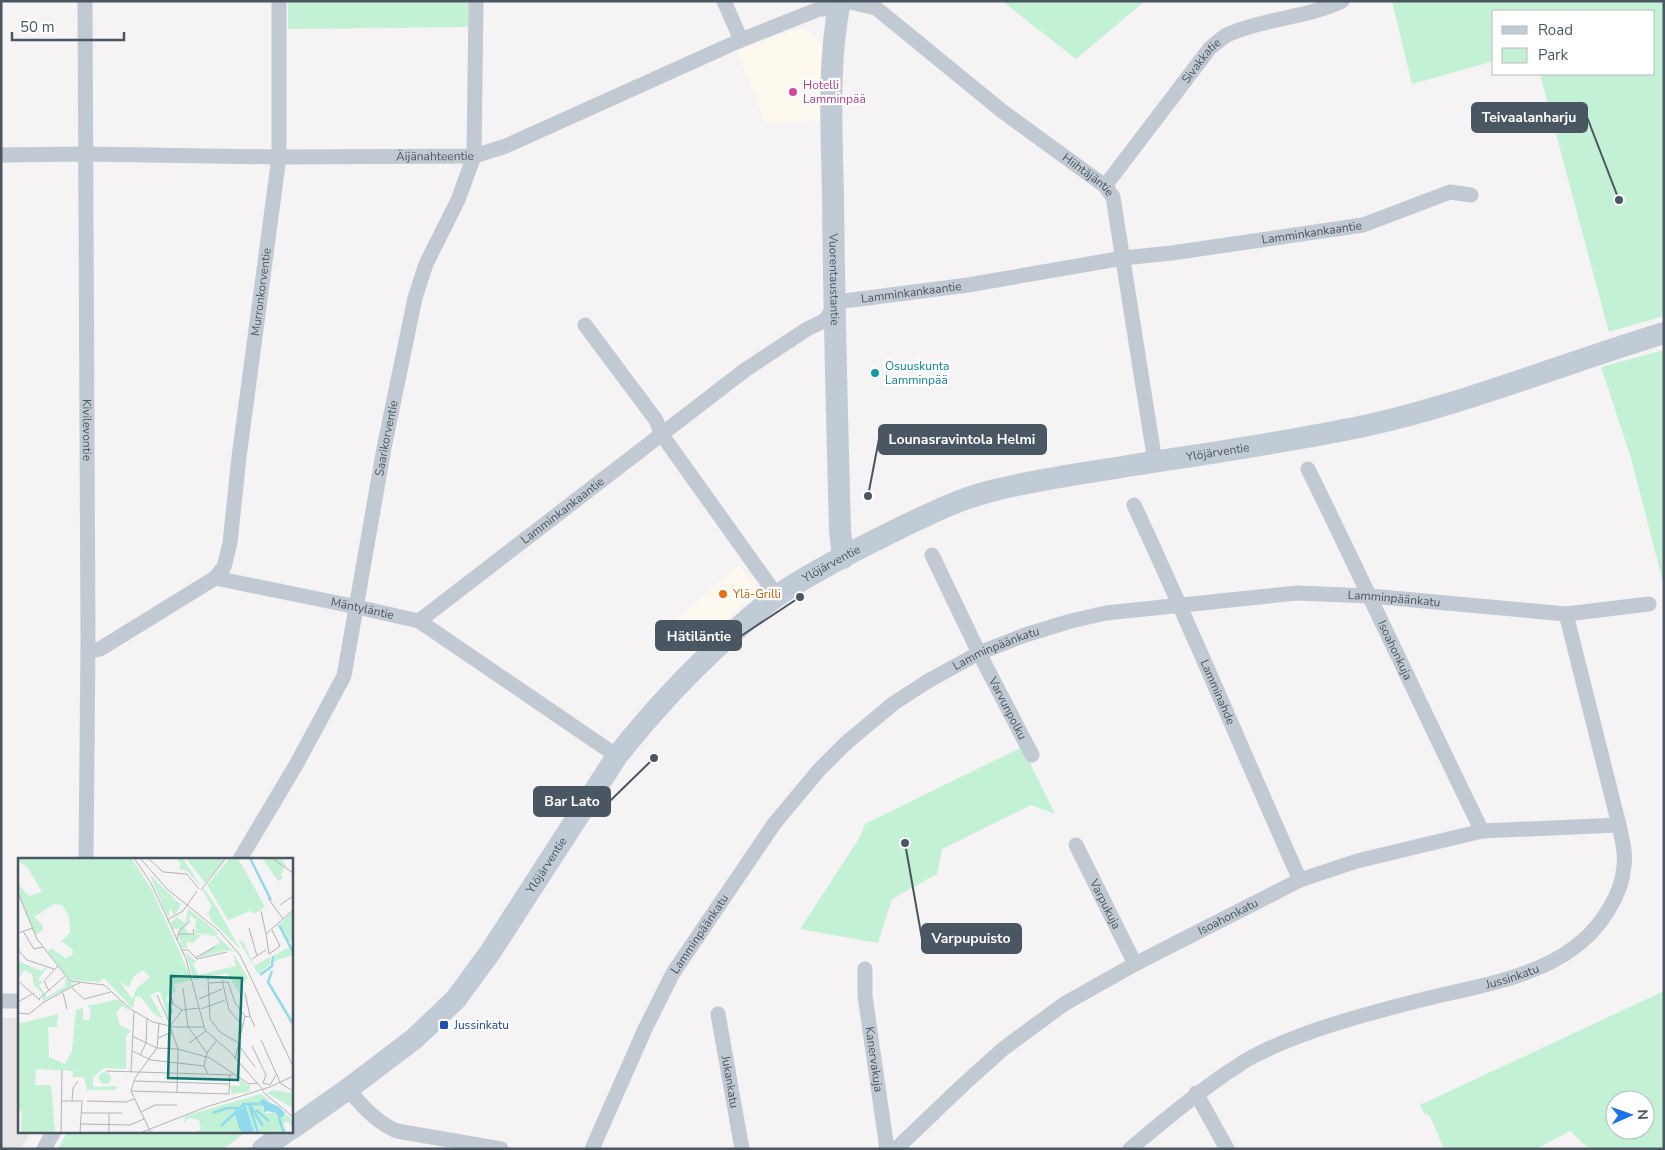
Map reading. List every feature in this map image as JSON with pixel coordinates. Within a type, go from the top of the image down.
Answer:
[{"type":"main road","name":"Vuorentaustantie","points":[[842,4],[833,68],[834,308],[840,530],[843,558]]},
{"type":"main road","name":"Ylöjärventie","points":[[292,1127],[348,1089],[414,1039],[460,993],[491,951],[617,756],[698,664],[754,614],[792,586],[864,545],[941,509],[988,491],[1061,476],[1252,446],[1400,418],[1664,333]]},
{"type":"main road","points":[[263,1149],[286,1132]]},
{"type":"street","name":"Kivilevontie","points":[[85,1],[84,154],[88,652],[86,858]]},
{"type":"street","name":"Murronkorventie","points":[[215,578],[224,567],[230,543],[240,448],[279,157],[279,1]]},
{"type":"street","name":"Saarikorventie","points":[[241,858],[296,765],[344,676],[384,448],[415,298],[426,264],[458,200],[474,156],[476,1]]},
{"type":"street","points":[[724,1],[741,40]]},
{"type":"street","name":"Sivakkatie","points":[[1105,186],[1210,48],[1228,35],[1255,26],[1329,8],[1342,1]]},
{"type":"street","name":"Äijänahteentie","points":[[1,155],[474,156],[506,146],[741,40],[819,9],[842,4]]},
{"type":"street","name":"Hiihtäjäntie","points":[[842,4],[881,5],[1002,111],[1105,186],[1113,197],[1155,462]]},
{"type":"street","name":"Lamminkankaantie","points":[[419,621],[745,370],[807,329],[824,321],[834,308],[844,301],[968,285],[1123,258],[1172,253],[1363,224],[1450,192],[1471,195]]},
{"type":"street","points":[[585,325],[656,420],[662,435],[777,596]]},
{"type":"street","name":"Isoahonkuja","points":[[1308,469],[1482,831]]},
{"type":"street","name":"Lamminahde","points":[[1134,505],[1180,605],[1300,880]]},
{"type":"street","name":"Varvunpolku","points":[[932,555],[979,654],[1032,755]]},
{"type":"street","points":[[88,652],[100,649],[215,578]]},
{"type":"street","name":"Mäntyläntie","points":[[215,578],[357,606],[419,621],[617,756]]},
{"type":"street","name":"Lamminpäänkatu","points":[[592,1149],[645,1030],[673,973],[774,824],[819,770],[846,743],[894,703],[928,681],[979,654],[1025,635],[1071,620],[1180,605],[1297,593],[1370,596],[1566,614],[1650,604]]},
{"type":"street","name":"Jussinkatu","points":[[1130,1149],[1196,1093],[1253,1056],[1302,1035],[1374,1011],[1506,980],[1546,964],[1586,940],[1611,906],[1620,887],[1624,856],[1619,825],[1566,614]]},
{"type":"street","name":"Isoahonkatu","points":[[896,1149],[1003,1049],[1064,1004],[1135,964],[1300,880],[1357,861],[1482,831],[1619,825]]},
{"type":"street","name":"Varpukuja","points":[[1076,845],[1135,964]]},
{"type":"street","name":"Kanervakuja","points":[[865,969],[865,996],[887,1149]]},
{"type":"street","points":[[1,1001],[18,1001]]},
{"type":"street","name":"Jukankatu","points":[[718,1014],[742,1149]]},
{"type":"street","points":[[348,1089],[362,1106],[397,1132],[501,1149]]},
{"type":"street","points":[[1196,1093],[1227,1149]]},
{"type":"street","points":[[44,1149],[53,1132]]},
{"type":"shaded area","points":[[803,28],[817,36],[823,52],[820,121],[765,122],[737,51]]},
{"type":"shaded area","points":[[739,565],[756,587],[755,593],[701,643],[678,619]]},
{"type":"shaded area","points":[[1,1018],[18,1018],[18,1132],[31,1132],[21,1149],[1,1149]]},
{"type":"green space","points":[[288,1],[468,1],[468,27],[288,29]]},
{"type":"green space","points":[[1002,1],[1145,1],[1076,59]]},
{"type":"green space","points":[[1392,1],[1664,1],[1664,316],[1609,332],[1540,75],[1655,75],[1655,10],[1492,10],[1492,62],[1412,84]]},
{"type":"green space","points":[[1664,350],[1664,586],[1631,458],[1601,367]]},
{"type":"green space","points":[[1022,747],[1055,814],[1031,805],[942,849],[937,874],[892,899],[878,943],[800,929],[860,837],[865,824]]},
{"type":"green space","points":[[1664,991],[1664,1149],[1589,1149],[1570,1131],[1536,1149],[1444,1149],[1430,1116],[1424,1113],[1420,1105]]},
{"type":"green space","points":[[67,1132],[246,1132],[224,1149],[58,1149]]},
{"type":"place","name":"Hotelli Lamminpää","points":[[793,92]]},
{"type":"place","name":"Teivaalanharju","points":[[1619,200]]},
{"type":"place","name":"Osuuskunta Lamminpää","points":[[875,373]]},
{"type":"place","name":"Lounasravintola Helmi","points":[[868,496]]},
{"type":"place","name":"Ylä-Grilli","points":[[723,594]]},
{"type":"place","name":"Hätiläntie","points":[[800,597]]},
{"type":"place","name":"Bar Lato","points":[[654,758]]},
{"type":"place","name":"Varpupuisto","points":[[905,843]]},
{"type":"place","name":"Jussinkatu","points":[[444,1025]]}]
